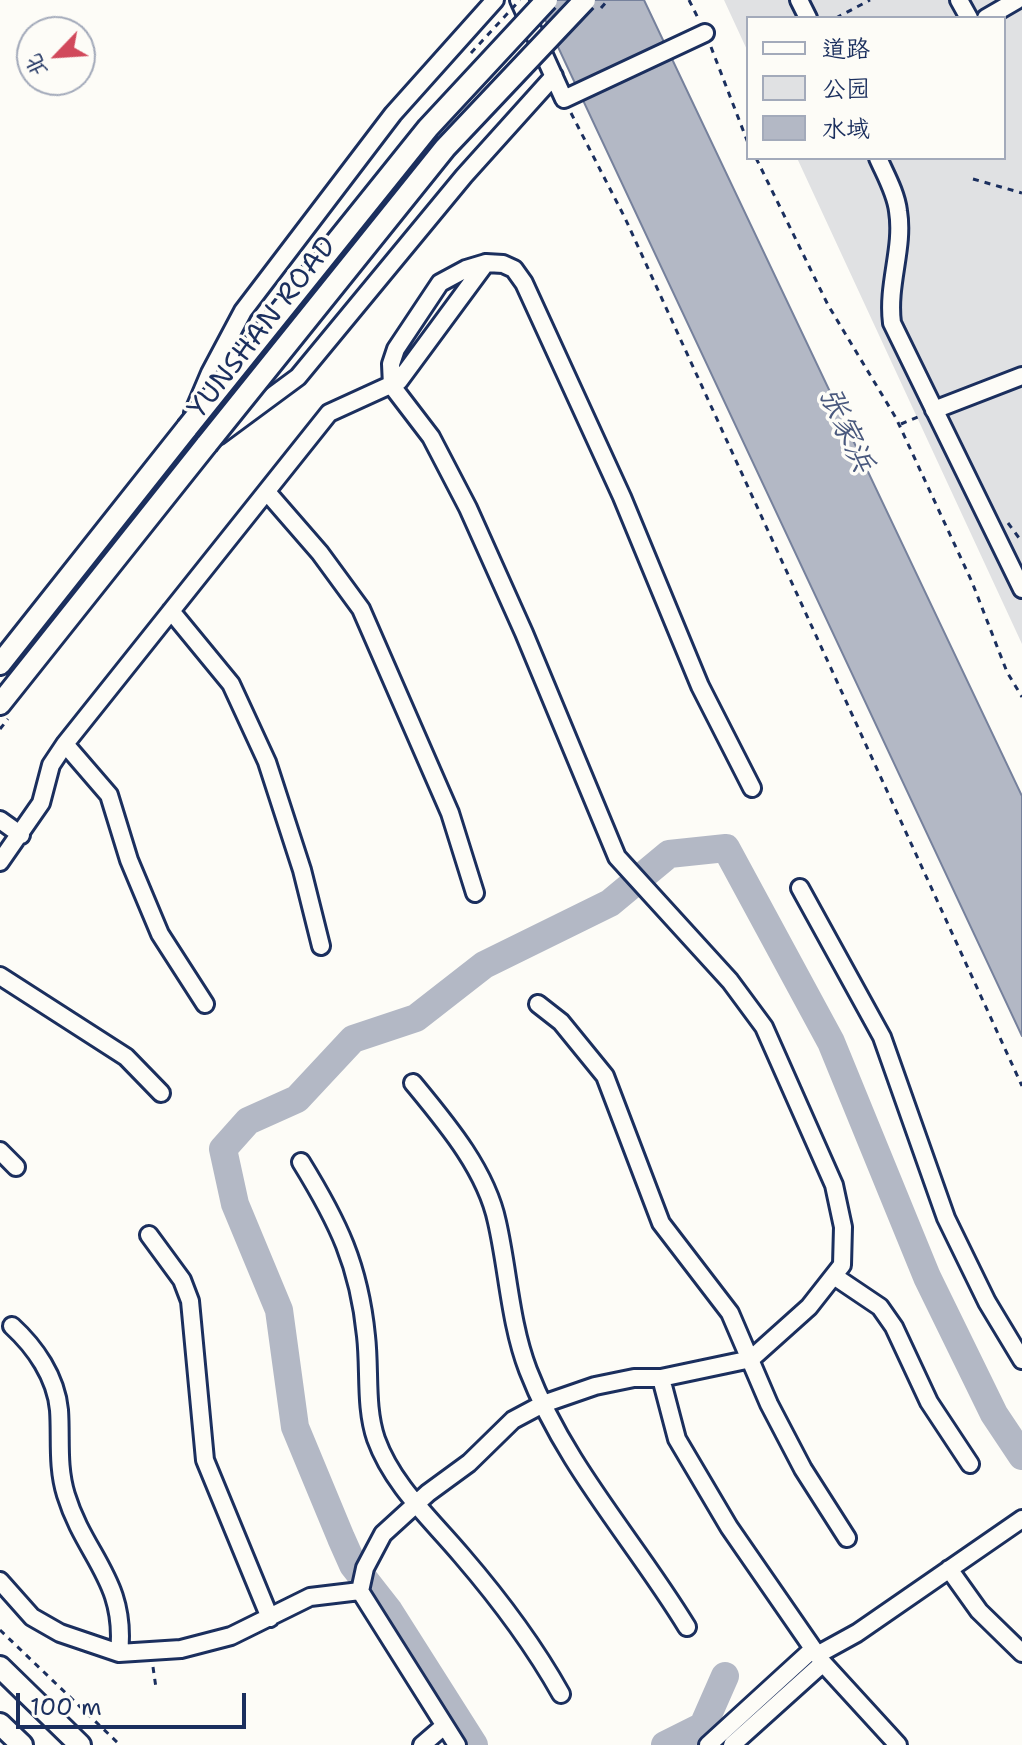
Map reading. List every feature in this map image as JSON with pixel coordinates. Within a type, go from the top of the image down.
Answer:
[{"type":"main road","name":"YUNSHAN ROAD","points":[[0,664],[428,128],[547,0]]},
{"type":"main road","name":"YUNSHAN ROAD","points":[[0,704],[445,148],[585,0]]},
{"type":"main road","points":[[0,1667],[80,1745]]},
{"type":"main road","points":[[0,1724],[22,1745]]},
{"type":"street","points":[[187,428],[210,373],[243,311],[393,114],[495,0]]},
{"type":"street","points":[[519,0],[564,99],[705,33]]},
{"type":"street","points":[[989,16],[1017,0]]},
{"type":"street","points":[[207,444],[298,377],[464,176],[554,76]]},
{"type":"street","points":[[879,160],[898,208],[899,232],[888,298],[892,323],[1022,589]]},
{"type":"street","points":[[0,862],[41,803],[51,765],[65,744],[329,413],[362,396],[392,386],[486,263]]},
{"type":"street","points":[[0,1581],[32,1617],[60,1633],[119,1653],[181,1649],[231,1636],[310,1597],[362,1580],[383,1534],[415,1504],[469,1463],[513,1420],[543,1404],[595,1386],[634,1378],[661,1378],[751,1359],[809,1307],[842,1265],[843,1227],[834,1185],[764,1027],[730,981],[642,888],[611,849],[524,633],[468,508],[431,437],[392,386],[391,364],[396,349],[440,283],[466,269],[486,263],[503,264],[514,269],[534,301],[622,497],[700,686],[752,788]]},
{"type":"street","points":[[934,410],[1022,376]]},
{"type":"street","points":[[267,492],[320,553],[361,609],[450,813],[475,893]]},
{"type":"street","points":[[171,611],[231,684],[267,762],[302,870],[321,946]]},
{"type":"street","points":[[65,744],[109,795],[129,860],[160,934],[205,1004]]},
{"type":"street","points":[[0,820],[11,842]]},
{"type":"street","points":[[800,888],[882,1037],[946,1218],[977,1284],[1022,1360]]},
{"type":"street","points":[[0,976],[126,1057],[161,1093]]},
{"type":"street","points":[[538,1004],[561,1022],[605,1076],[661,1223],[714,1287],[788,1441],[847,1538]]},
{"type":"street","points":[[413,1083],[473,1163],[488,1193],[497,1220],[520,1344],[543,1404],[582,1477],[687,1627]]},
{"type":"street","points":[[0,1151],[16,1167]]},
{"type":"street","points":[[301,1162],[330,1207],[354,1264],[365,1325],[376,1438],[399,1484],[490,1590],[532,1645],[561,1694]]},
{"type":"street","points":[[149,1235],[182,1280],[190,1301],[195,1320],[199,1429],[205,1460],[270,1618]]},
{"type":"street","points":[[834,1276],[880,1307],[894,1327],[929,1402],[970,1464]]},
{"type":"street","points":[[12,1326],[34,1347],[53,1388],[59,1408],[60,1459],[65,1492],[117,1600],[121,1632],[119,1653]]},
{"type":"street","points":[[661,1378],[677,1439],[698,1479],[818,1656],[889,1742]]},
{"type":"street","points":[[708,1745],[818,1656],[857,1633],[1022,1519]]},
{"type":"street","points":[[949,1569],[987,1621],[1022,1653]]},
{"type":"street","points":[[362,1580],[457,1745]]},
{"type":"street","points":[[732,1745],[818,1656]]},
{"type":"street","points":[[422,1745],[444,1726]]},
{"type":"path","points":[[689,0],[746,138]]},
{"type":"path","points":[[840,16],[870,0]]},
{"type":"path","points":[[564,99],[625,218],[1022,1086]]},
{"type":"path","points":[[757,160],[828,305],[900,425],[972,582],[1007,672],[1022,697]]},
{"type":"path","points":[[973,179],[1022,193]]},
{"type":"path","points":[[900,425],[934,410]]},
{"type":"path","points":[[0,1630],[120,1745]]},
{"type":"path","points":[[151,1651],[156,1688]]},
{"type":"green space","points":[[724,0],[1022,0],[1022,644],[798,160],[1006,160],[1006,16],[746,16],[746,48]]},
{"type":"water","name":"张家浜","points":[[536,0],[644,0],[1022,796],[1022,1036]]},
{"type":"waterway","points":[[474,1745],[389,1611],[353,1565],[341,1538],[295,1427],[279,1310],[235,1204],[223,1149],[248,1121],[297,1099],[353,1039],[416,1018],[484,965],[610,903],[669,854],[726,848],[831,1042],[927,1277],[994,1414],[1022,1456]]},
{"type":"waterway","points":[[665,1745],[703,1726],[725,1676]]}]
